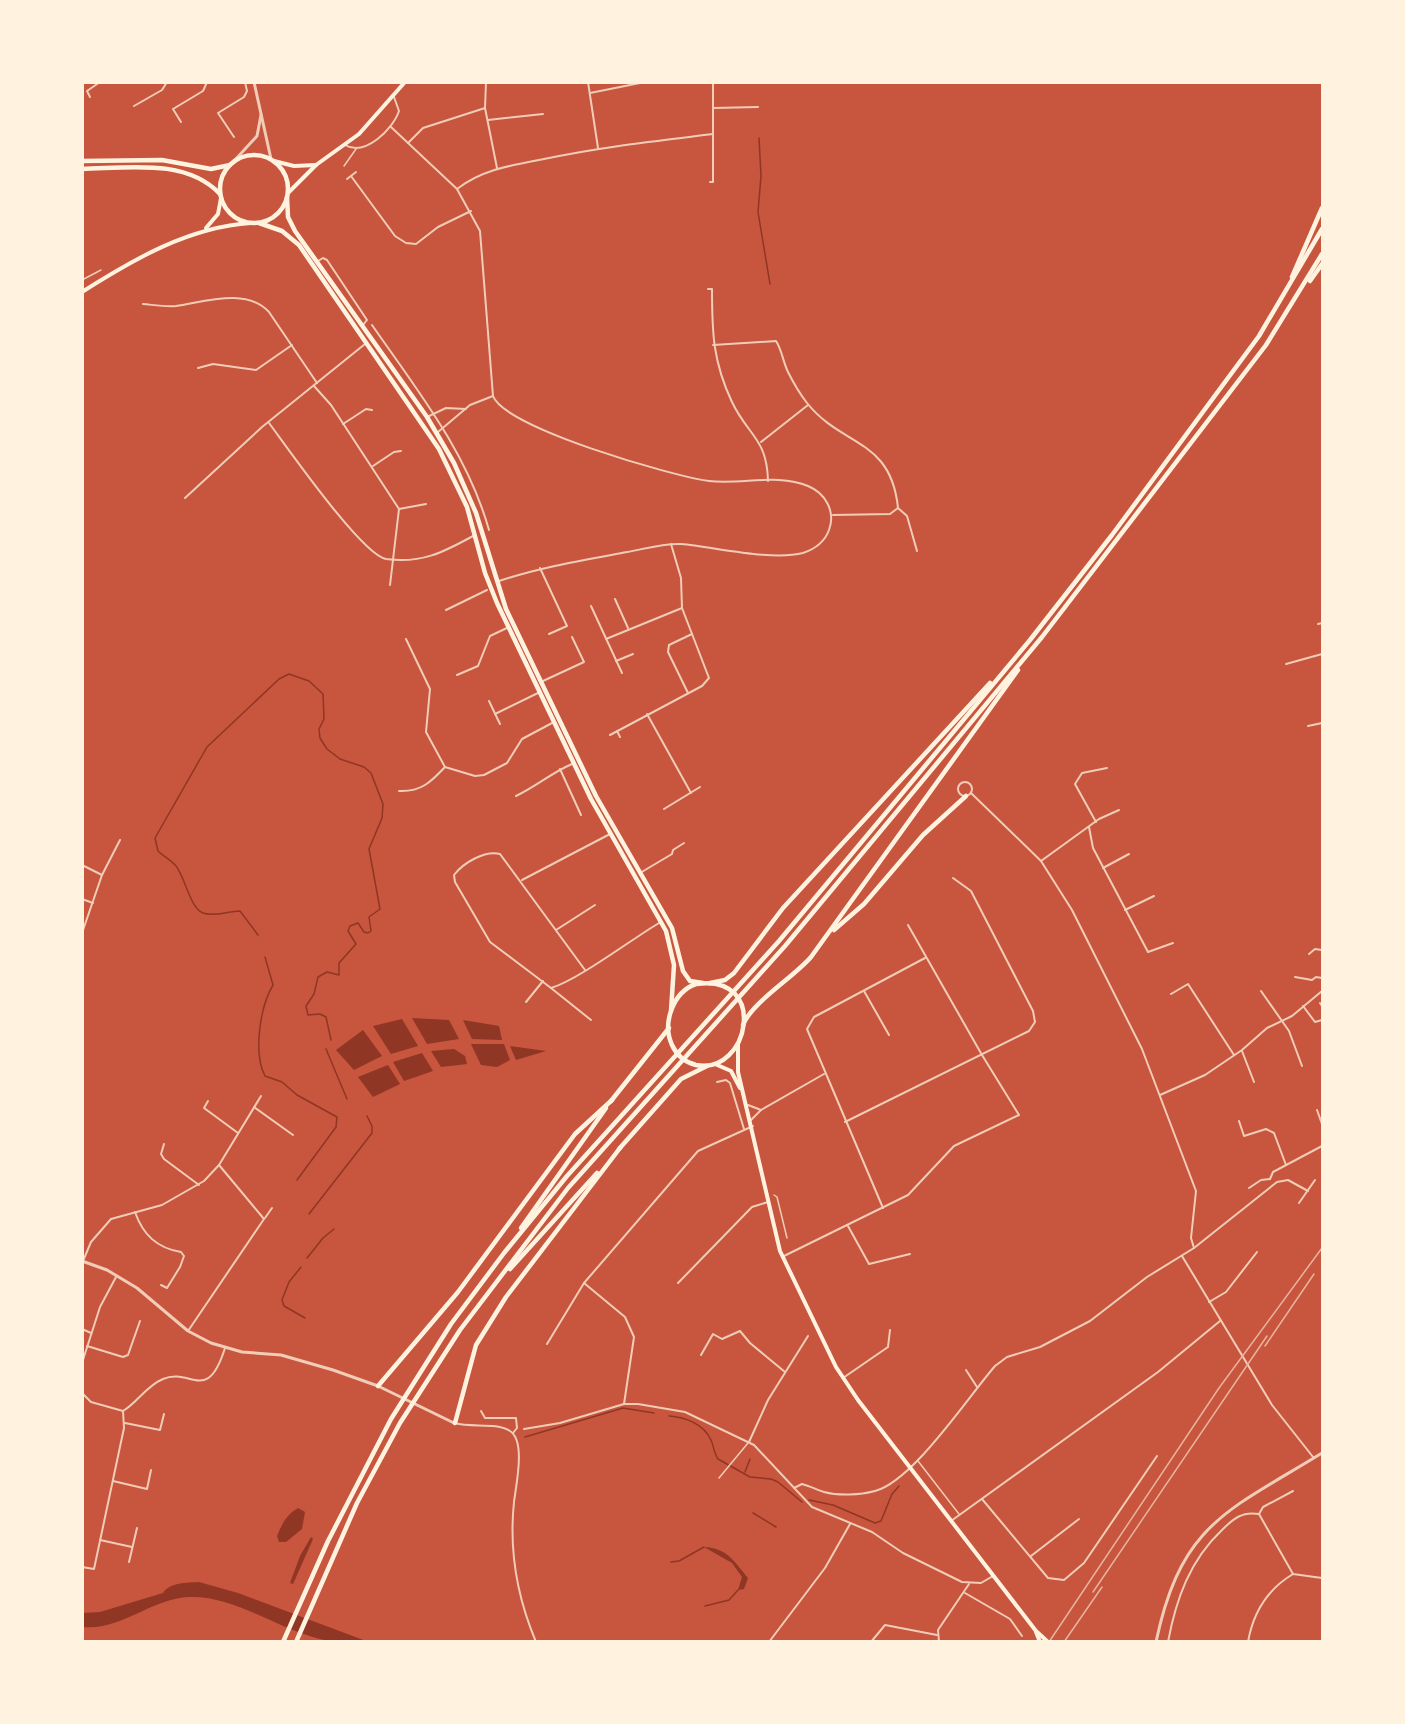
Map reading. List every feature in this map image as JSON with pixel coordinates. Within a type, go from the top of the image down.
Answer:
[{"type":"highway","points":[[82,161],[162,160],[211,170],[252,155],[272,160],[284,173],[288,217],[293,227],[427,417],[473,504],[496,582],[541,682],[596,796],[672,928],[683,971],[690,981],[710,983],[725,980],[734,973],[783,908],[1030,640]]},
{"type":"highway","points":[[221,196],[223,175],[232,163]]},
{"type":"highway","points":[[82,169],[139,168],[202,177],[221,196],[234,217],[282,231],[296,242],[367,342],[439,449],[461,491],[476,534],[490,588],[609,834],[662,921],[673,955],[669,1028],[673,1047],[681,1058],[690,1063],[709,1065]]},
{"type":"highway","points":[[259,223],[279,212],[287,195]]},
{"type":"highway","points":[[1275,312],[1323,207]]},
{"type":"highway","points":[[504,1252],[582,1159],[779,941],[1030,640],[1112,536],[1275,312],[1323,229]]},
{"type":"highway","points":[[1288,313],[1323,254]]},
{"type":"highway","points":[[743,1024],[761,1002],[801,968],[827,935],[1042,637],[1323,264]]},
{"type":"highway","points":[[296,1641],[357,1503],[400,1423],[487,1294],[568,1188],[785,946],[1042,637]]},
{"type":"highway","points":[[827,935],[864,904],[922,835],[968,794]]},
{"type":"highway","points":[[671,1011],[682,991],[703,983]]},
{"type":"highway","points":[[487,1294],[681,1079],[732,1053],[739,1040],[743,1024],[743,1005],[735,993],[727,987],[710,983]]},
{"type":"highway","points":[[284,1639],[343,1509],[412,1384],[451,1324],[612,1100],[669,1028]]},
{"type":"highway","points":[[378,1386],[458,1292],[575,1134],[612,1100]]},
{"type":"highway","points":[[455,1423],[476,1345],[506,1298],[620,1148]]},
{"type":"main road","points":[[287,195],[316,165],[345,145],[368,124],[405,82]]},
{"type":"main road","points":[[272,160],[294,166],[316,165]]},
{"type":"main road","points":[[203,230],[215,218],[221,196]]},
{"type":"main road","points":[[82,292],[124,265],[203,230],[251,223]]},
{"type":"main road","points":[[739,1040],[737,1066],[753,1126],[782,1257],[818,1329],[843,1378],[1036,1631],[1039,1639]]},
{"type":"main road","points":[[709,1065],[722,1065],[730,1071],[746,1102]]},
{"type":"main road","points":[[1036,1631],[1048,1641]]},
{"type":"street","points":[[90,97],[87,91],[100,82]]},
{"type":"street","points":[[134,106],[162,90],[167,82]]},
{"type":"street","points":[[181,122],[173,109],[203,91],[207,82]]},
{"type":"street","points":[[254,82],[272,160]]},
{"type":"street","points":[[486,82],[485,108],[497,169]]},
{"type":"street","points":[[588,82],[598,148]]},
{"type":"street","points":[[590,93],[645,82]]},
{"type":"street","points":[[710,182],[713,182],[713,82]]},
{"type":"street","points":[[234,137],[218,113],[244,97],[247,91],[246,83]]},
{"type":"street","points":[[345,145],[356,149],[366,146],[391,127],[399,111],[398,104],[392,95]]},
{"type":"street","points":[[713,108],[758,107]]},
{"type":"street","points":[[408,143],[423,128],[485,108]]},
{"type":"street","points":[[232,163],[257,136],[261,112]]},
{"type":"street","points":[[488,120],[543,114]]},
{"type":"street","points":[[391,127],[457,189],[471,211],[482,242],[493,396],[500,409],[516,419],[634,462],[684,477],[711,481],[794,481],[808,486],[824,497],[832,515],[830,529],[823,541],[813,549],[801,553],[727,552],[671,544],[540,568],[496,582]]},
{"type":"street","points":[[457,189],[475,176],[497,169],[598,148],[713,134]]},
{"type":"street","points":[[347,179],[356,172]]},
{"type":"street","points":[[351,176],[395,236],[406,243],[416,243],[438,227],[471,211]]},
{"type":"street","points":[[318,261],[323,258],[327,260],[363,310],[367,320],[363,325]]},
{"type":"street","points":[[708,289],[712,289],[715,361],[734,406],[761,442],[766,459],[768,481]]},
{"type":"street","points":[[143,304],[176,306],[227,297],[260,304],[269,312],[399,509],[390,585]]},
{"type":"street","points":[[372,325],[443,429],[468,473],[489,530]]},
{"type":"street","points":[[713,345],[776,341],[788,372],[808,405],[840,431],[873,451],[885,466],[897,498],[898,508],[907,516],[917,550]]},
{"type":"street","points":[[186,498],[269,423],[367,342]]},
{"type":"street","points":[[198,368],[213,363],[256,370],[292,345]]},
{"type":"street","points":[[437,433],[466,409],[493,396]]},
{"type":"street","points":[[761,442],[808,405]]},
{"type":"street","points":[[427,417],[446,408],[466,409]]},
{"type":"street","points":[[343,424],[366,409],[372,410]]},
{"type":"street","points":[[269,423],[360,541],[384,559],[409,561],[437,556],[476,534]]},
{"type":"street","points":[[372,466],[394,452],[401,451]]},
{"type":"street","points":[[399,509],[426,504]]},
{"type":"street","points":[[832,515],[890,514],[898,508]]},
{"type":"street","points":[[610,735],[702,686],[708,678],[682,608],[681,578],[671,544]]},
{"type":"street","points":[[540,568],[567,626],[549,634]]},
{"type":"street","points":[[446,610],[487,590]]},
{"type":"street","points":[[615,599],[628,628]]},
{"type":"street","points":[[591,606],[622,673]]},
{"type":"street","points":[[606,639],[628,628],[682,608]]},
{"type":"street","points":[[1318,624],[1323,623]]},
{"type":"street","points":[[457,675],[478,666],[490,636],[509,627]]},
{"type":"street","points":[[688,693],[668,652],[669,645],[692,634]]},
{"type":"street","points":[[541,682],[584,662],[572,637]]},
{"type":"street","points":[[406,639],[430,689],[426,732],[445,767],[476,776],[484,775],[504,765],[522,739],[554,722]]},
{"type":"street","points":[[616,661],[633,654]]},
{"type":"street","points":[[1286,664],[1323,654]]},
{"type":"street","points":[[495,714],[540,693]]},
{"type":"street","points":[[489,701],[500,724]]},
{"type":"street","points":[[647,714],[691,793]]},
{"type":"street","points":[[1308,726],[1323,723]]},
{"type":"street","points":[[617,731],[620,737]]},
{"type":"street","points":[[516,796],[541,784],[545,777],[573,763]]},
{"type":"street","points":[[399,791],[415,792],[445,767]]},
{"type":"street","points":[[1096,822],[1076,784],[1082,773],[1107,768]]},
{"type":"street","points":[[560,769],[581,815]]},
{"type":"street","points":[[968,794],[972,788],[970,783],[961,783],[959,792],[968,794],[1041,861],[1072,910],[1142,1048],[1196,1191],[1191,1238],[1194,1248]]},
{"type":"street","points":[[664,809],[700,787]]},
{"type":"street","points":[[1041,861],[1096,822],[1119,810]]},
{"type":"street","points":[[1089,827],[1093,848],[1148,952],[1173,943]]},
{"type":"street","points":[[521,880],[609,834]]},
{"type":"street","points":[[82,933],[102,875],[120,840]]},
{"type":"street","points":[[640,873],[672,854],[673,849],[684,843]]},
{"type":"street","points":[[585,970],[505,858],[492,852],[460,866],[454,875],[455,882],[490,942],[591,1020]]},
{"type":"street","points":[[1103,868],[1129,854]]},
{"type":"street","points":[[82,865],[102,875]]},
{"type":"street","points":[[845,1122],[1029,1031],[1035,1022],[1033,1011],[971,891],[953,878]]},
{"type":"street","points":[[1125,910],[1154,896]]},
{"type":"street","points":[[82,899],[93,903]]},
{"type":"street","points":[[556,930],[595,905]]},
{"type":"street","points":[[551,988],[585,970],[662,921]]},
{"type":"street","points":[[782,1257],[908,1195],[954,1146],[1019,1115],[925,958],[908,925]]},
{"type":"street","points":[[1309,954],[1315,949],[1323,950]]},
{"type":"street","points":[[883,1208],[808,1037],[809,1023],[814,1017],[925,958]]},
{"type":"street","points":[[1295,977],[1312,980],[1316,977],[1323,978]]},
{"type":"street","points":[[526,1002],[543,981]]},
{"type":"street","points":[[1171,994],[1188,984],[1234,1055]]},
{"type":"street","points":[[864,990],[889,1035]]},
{"type":"street","points":[[1261,991],[1289,1032],[1302,1066]]},
{"type":"street","points":[[1160,1095],[1205,1075],[1242,1050],[1267,1028],[1282,1022],[1323,991]]},
{"type":"street","points":[[1303,1006],[1315,1022],[1323,1020]]},
{"type":"street","points":[[1242,1050],[1254,1082]]},
{"type":"street","points":[[751,1120],[761,1110],[824,1074]]},
{"type":"street","points":[[717,1082],[726,1080],[730,1083],[744,1129]]},
{"type":"street","points":[[261,1096],[219,1165],[199,1185],[162,1205],[111,1219],[91,1242],[83,1261],[137,1288],[188,1331],[225,1348],[287,1357],[378,1386],[455,1423],[502,1427],[513,1433],[519,1448],[512,1516],[515,1572],[536,1641]]},
{"type":"street","points":[[208,1101],[204,1108],[238,1133]]},
{"type":"street","points":[[746,1102],[761,1110]]},
{"type":"street","points":[[254,1107],[293,1135]]},
{"type":"street","points":[[1317,1110],[1323,1124]]},
{"type":"street","points":[[1239,1120],[1244,1136],[1266,1129],[1274,1133],[1286,1165]]},
{"type":"street","points":[[547,1344],[584,1283],[698,1151],[753,1126]]},
{"type":"street","points":[[164,1144],[161,1154],[165,1159],[199,1185]]},
{"type":"street","points":[[1270,1179],[1273,1172],[1323,1146]]},
{"type":"street","points":[[219,1165],[264,1219]]},
{"type":"street","points":[[1270,1179],[1274,1185]]},
{"type":"street","points":[[1249,1188],[1261,1180],[1270,1179]]},
{"type":"street","points":[[794,1488],[802,1484],[824,1492],[845,1494],[875,1491],[892,1482],[918,1460],[995,1366],[1007,1357],[1040,1347],[1090,1321],[1146,1277],[1194,1248],[1280,1180],[1288,1180],[1308,1191]]},
{"type":"street","points":[[1299,1203],[1315,1180]]},
{"type":"street","points":[[678,1283],[752,1207],[768,1202]]},
{"type":"street","points":[[188,1331],[272,1208]]},
{"type":"street","points":[[135,1212],[148,1237],[166,1249],[181,1252],[184,1256],[167,1288],[161,1285]]},
{"type":"street","points":[[848,1226],[869,1264],[910,1254]]},
{"type":"street","points":[[1209,1302],[1226,1292],[1257,1252]]},
{"type":"street","points":[[1182,1256],[1278,1413],[1313,1458]]},
{"type":"street","points":[[82,1363],[100,1307],[117,1276]]},
{"type":"street","points":[[584,1283],[625,1317],[634,1337],[624,1404]]},
{"type":"street","points":[[87,1346],[123,1357],[128,1355],[140,1321]]},
{"type":"street","points":[[951,1521],[1158,1372],[1220,1321]]},
{"type":"street","points":[[82,1329],[91,1333]]},
{"type":"street","points":[[843,1378],[888,1347],[890,1330]]},
{"type":"street","points":[[701,1355],[712,1334],[722,1339],[740,1331],[750,1343],[785,1372]]},
{"type":"street","points":[[749,1442],[785,1372],[808,1336]]},
{"type":"street","points":[[82,1393],[84,1398],[91,1402],[123,1411],[137,1402],[150,1385],[167,1377],[198,1382],[211,1376],[220,1364],[225,1348]]},
{"type":"street","points":[[966,1370],[977,1387]]},
{"type":"street","points":[[524,1429],[560,1423],[624,1404],[638,1404],[685,1412],[749,1442],[778,1468],[812,1508],[872,1533],[903,1553],[969,1584],[981,1583],[993,1576]]},
{"type":"street","points":[[82,1567],[94,1569],[125,1423],[123,1411]]},
{"type":"street","points":[[481,1411],[485,1418],[516,1418],[517,1428],[513,1433]]},
{"type":"street","points":[[125,1423],[160,1430],[164,1413]]},
{"type":"street","points":[[1156,1641],[1171,1587],[1196,1542],[1232,1508],[1323,1453]]},
{"type":"street","points":[[982,1499],[1048,1578],[1064,1580],[1084,1563],[1157,1456]]},
{"type":"street","points":[[113,1481],[147,1489],[151,1470]]},
{"type":"street","points":[[1258,1514],[1263,1507],[1286,1492],[1293,1491]]},
{"type":"street","points":[[1168,1641],[1179,1596],[1193,1564],[1216,1535],[1236,1517],[1243,1514],[1258,1514]]},
{"type":"street","points":[[1258,1514],[1293,1574]]},
{"type":"street","points":[[1031,1556],[1080,1519]]},
{"type":"street","points":[[769,1641],[825,1568],[850,1524]]},
{"type":"street","points":[[129,1562],[136,1528]]},
{"type":"street","points":[[100,1540],[132,1547]]},
{"type":"street","points":[[1248,1641],[1251,1626],[1267,1596],[1293,1574],[1323,1578]]},
{"type":"street","points":[[937,1635],[969,1584]]},
{"type":"street","points":[[965,1593],[1010,1619],[1022,1636]]},
{"type":"street","points":[[871,1641],[885,1625],[937,1635]]},
{"type":"street","points":[[937,1635],[939,1641]]},
{"type":"lane","points":[[344,166],[356,149]]},
{"type":"lane","points":[[82,280],[101,270]]},
{"type":"lane","points":[[774,1195],[787,1238]]},
{"type":"lane","points":[[719,1479],[749,1442]]},
{"type":"lane","points":[[918,1460],[960,1514]]},
{"type":"shaded area","points":[[412,1018],[449,1020],[459,1039],[427,1044]]},
{"type":"shaded area","points":[[402,1019],[418,1046],[391,1054],[373,1026]]},
{"type":"shaded area","points":[[463,1020],[499,1026],[502,1040],[472,1039]]},
{"type":"shaded area","points":[[363,1030],[382,1056],[354,1070],[336,1050]]},
{"type":"shaded area","points":[[471,1044],[504,1044],[510,1060],[497,1067],[481,1065]]},
{"type":"shaded area","points":[[510,1046],[546,1051],[516,1060]]},
{"type":"shaded area","points":[[454,1049],[465,1056],[467,1064],[441,1067],[431,1051]]},
{"type":"shaded area","points":[[422,1053],[433,1071],[404,1081],[393,1062]]},
{"type":"shaded area","points":[[388,1065],[400,1084],[373,1097],[358,1077]]},
{"type":"shaded area","points":[[298,1508],[305,1512],[302,1529],[286,1542],[279,1542],[277,1536],[283,1524],[287,1517]]},
{"type":"shaded area","points":[[311,1537],[313,1539],[293,1584],[290,1583],[300,1556]]},
{"type":"shaded area","points":[[704,1547],[719,1550],[734,1561],[748,1578],[744,1589],[738,1590],[742,1577],[732,1563]]},
{"type":"shaded area","points":[[199,1582],[238,1593],[366,1641],[338,1642],[312,1637],[227,1603],[193,1597],[165,1602],[111,1624],[83,1627],[83,1613],[100,1612],[163,1593],[174,1585]]},
{"type":"waterway","points":[[759,138],[761,176],[758,212],[770,284]]},
{"type":"waterway","points":[[258,935],[240,911],[212,914],[198,910],[176,866],[158,851],[155,838],[207,747],[279,679],[289,674],[309,681],[323,694],[324,719],[319,729],[320,738],[327,749],[340,759],[364,767],[371,773],[383,804],[382,818],[369,849],[380,909],[369,917],[371,931],[368,933],[364,932],[358,923],[350,926],[348,931],[356,944],[339,963],[339,975],[327,972],[318,977],[314,994],[306,1006],[308,1015],[320,1014],[326,1017],[331,1040]]},
{"type":"waterway","points":[[265,957],[273,985],[268,994],[260,1030],[259,1055],[265,1076],[282,1082],[297,1095],[337,1117],[336,1127],[297,1180]]},
{"type":"waterway","points":[[326,1049],[347,1099]]},
{"type":"waterway","points":[[309,1214],[372,1133],[372,1126],[367,1116]]},
{"type":"waterway","points":[[307,1258],[323,1238],[334,1229]]},
{"type":"waterway","points":[[301,1267],[289,1282],[282,1300],[284,1306],[305,1318]]},
{"type":"waterway","points":[[525,1437],[623,1408],[654,1413]]},
{"type":"waterway","points":[[669,1416],[687,1420],[704,1430],[711,1440],[718,1459],[750,1477],[778,1482],[802,1502]]},
{"type":"waterway","points":[[745,1472],[750,1459]]},
{"type":"waterway","points":[[809,1500],[833,1505],[875,1523],[881,1521],[892,1494],[899,1486]]},
{"type":"waterway","points":[[753,1513],[776,1527]]},
{"type":"waterway","points":[[671,1562],[679,1561],[704,1547]]},
{"type":"waterway","points":[[705,1606],[729,1600],[738,1590]]},
{"type":"railway","points":[[1049,1642],[1219,1388],[1322,1248]]},
{"type":"railway","points":[[1265,1346],[1314,1274]]},
{"type":"railway","points":[[1093,1592],[1267,1336]]},
{"type":"railway","points":[[1064,1642],[1102,1587]]}]
